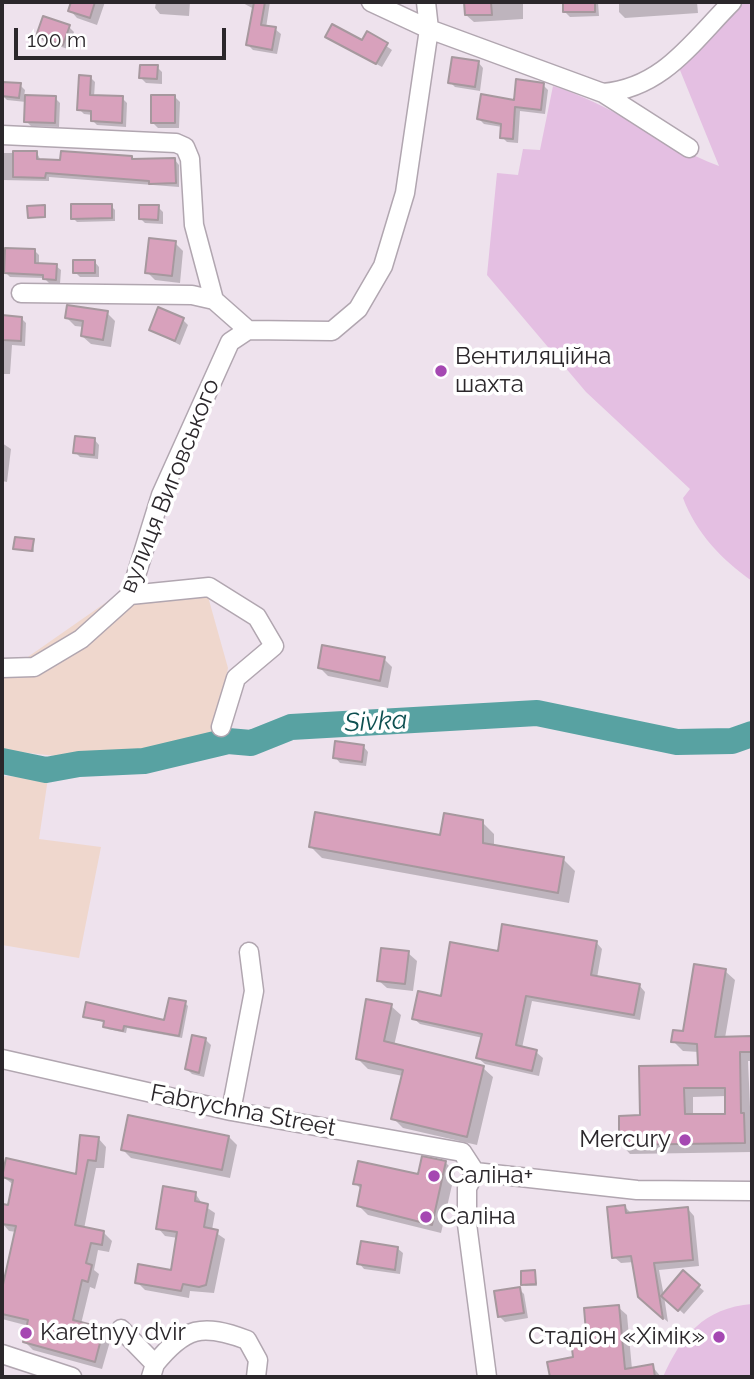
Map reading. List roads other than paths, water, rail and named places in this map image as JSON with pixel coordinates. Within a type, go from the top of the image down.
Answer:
[{"type":"street","points":[[371,2],[429,29],[603,93],[689,148]]},
{"type":"street","points":[[21,293],[192,295],[214,300],[248,330],[332,331],[358,309],[383,266],[405,193],[429,29],[426,2]]},
{"type":"street","points":[[603,93],[628,91],[657,77],[732,2]]},
{"type":"street","points":[[2,135],[176,143],[185,147],[190,159],[194,225],[214,300]]},
{"type":"street","name":"вулиця Виговського","points":[[2,668],[34,667],[81,639],[130,595],[161,495],[230,342],[248,330]]},
{"type":"street","points":[[130,595],[209,587],[257,617],[274,646],[236,678],[221,727]]},
{"type":"street","points":[[231,1111],[254,991],[249,952]]},
{"type":"street","name":"Fabrychna Street","points":[[2,1059],[231,1111],[462,1152],[475,1172]]},
{"type":"street","points":[[487,1377],[467,1224],[467,1188],[475,1172],[637,1190],[752,1191]]},
{"type":"street","points":[[121,1329],[138,1347],[153,1371],[175,1339]]},
{"type":"street","points":[[138,1347],[217,1329],[247,1340],[258,1360],[256,1377]]},
{"type":"street","points":[[2,1354],[72,1377]]},
{"type":"waterway","name":"Sivka","points":[[2,761],[46,770],[79,764],[144,761],[228,741],[251,743],[291,727],[537,713],[677,742],[732,741],[752,734]]},
{"type":"place","name":"Вентиляційна шахта","points":[[441,371]]},
{"type":"place","name":"Mercury","points":[[685,1140]]},
{"type":"place","name":"Саліна+","points":[[434,1176]]},
{"type":"place","name":"Саліна","points":[[426,1217]]},
{"type":"place","name":"Karetnyy dvir","points":[[26,1333]]},
{"type":"place","name":"Стадіон «Хімік»","points":[[719,1337]]}]
